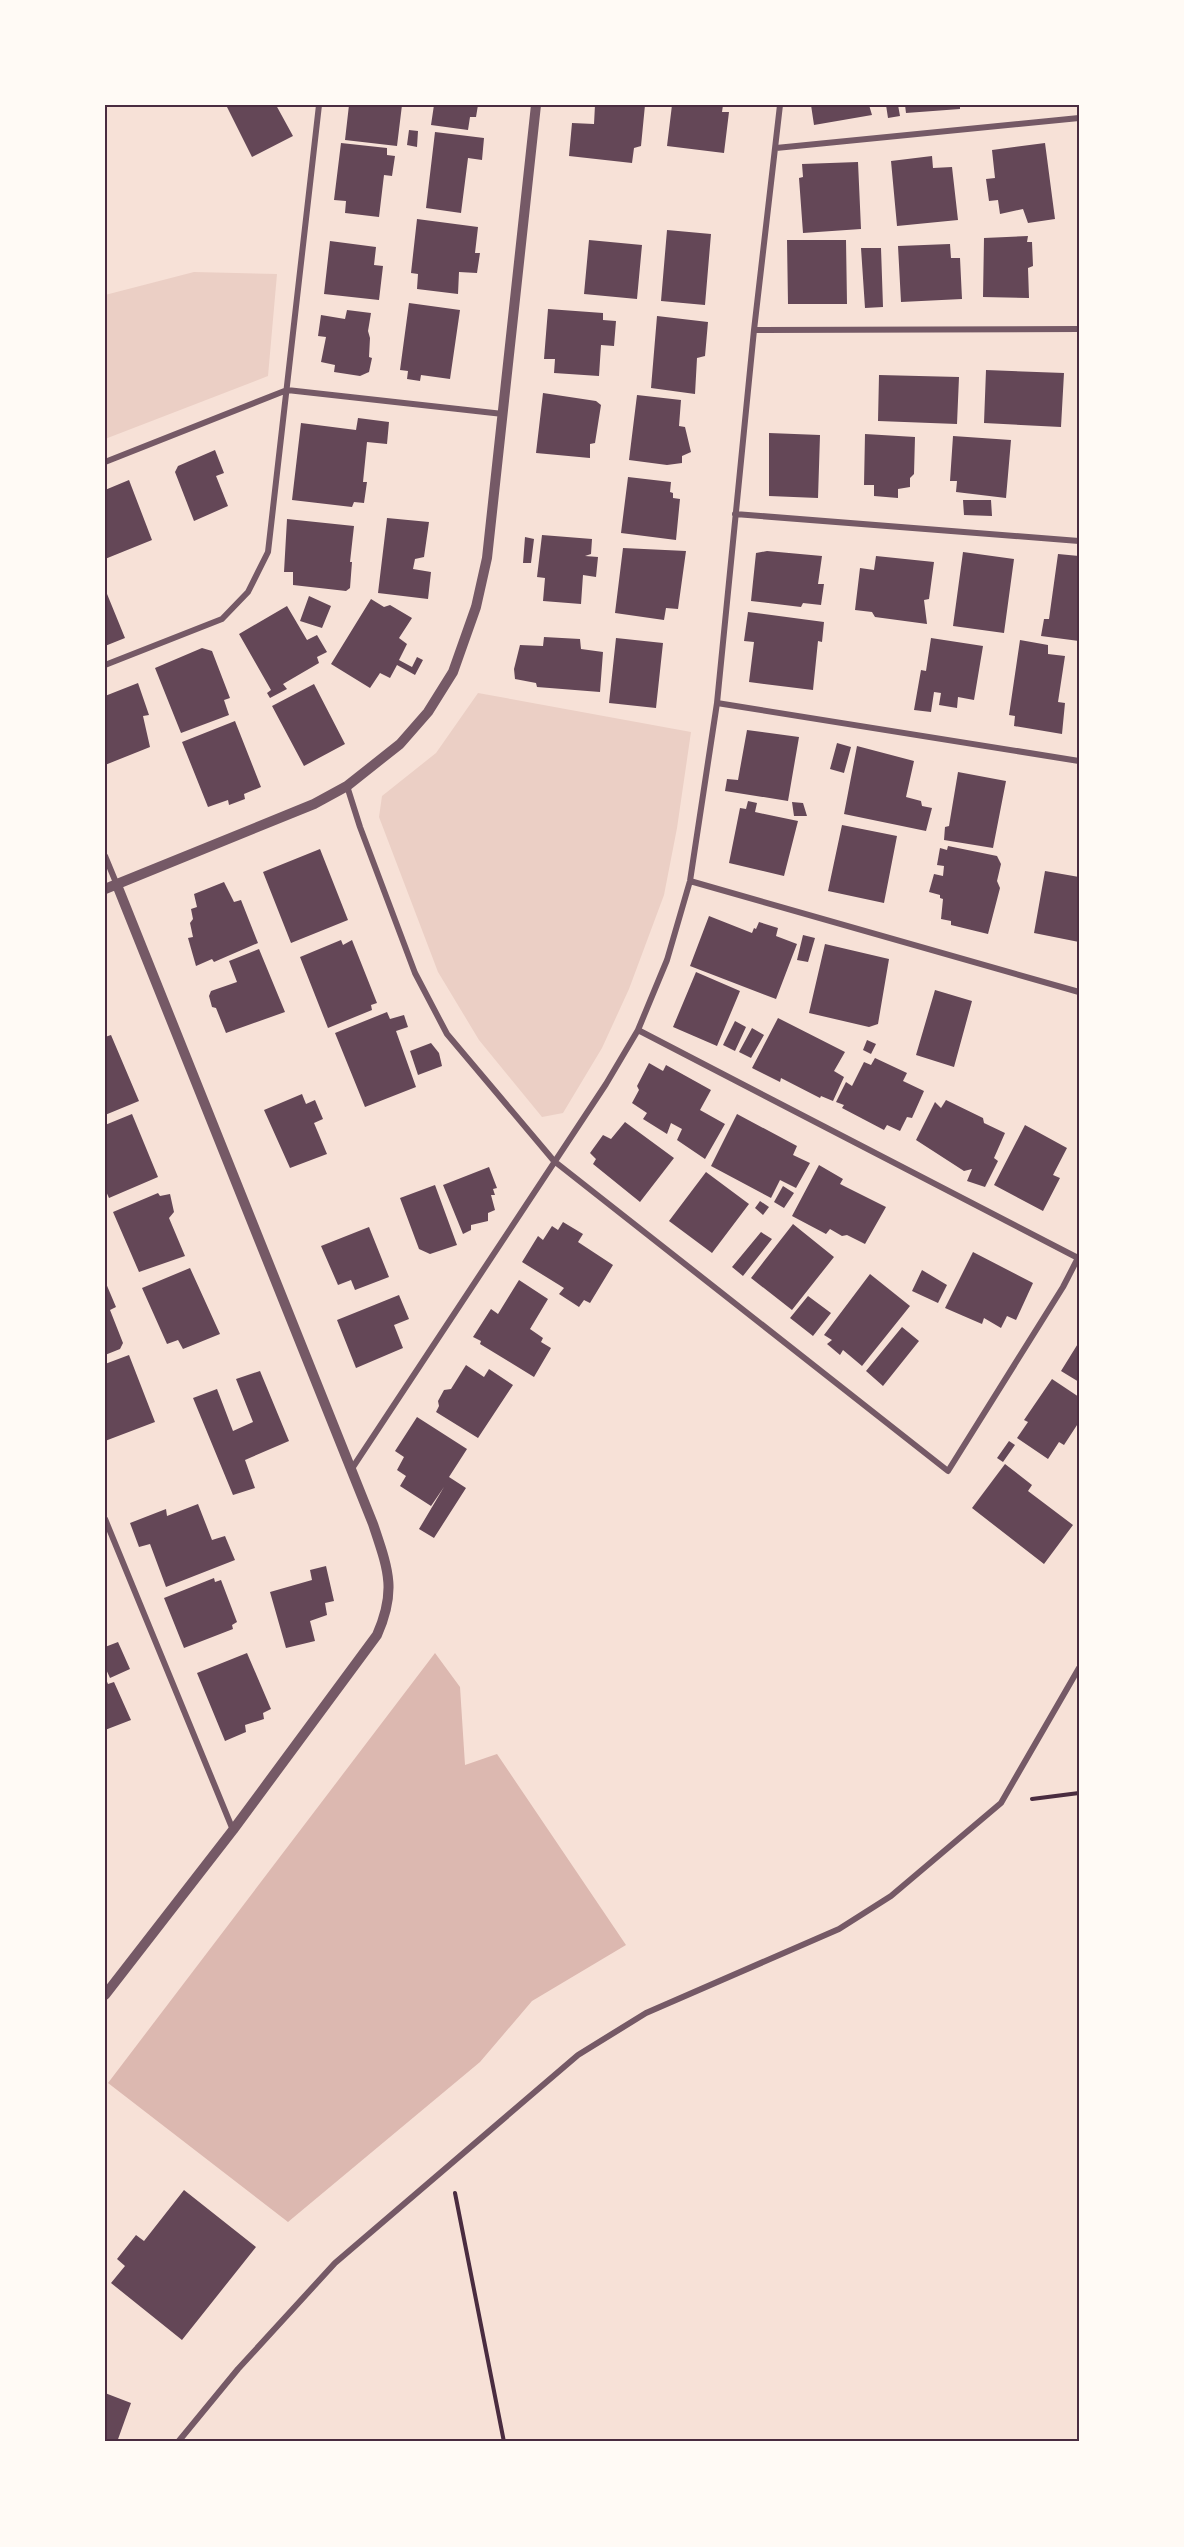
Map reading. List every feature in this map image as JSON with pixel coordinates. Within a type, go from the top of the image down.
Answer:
[{"type":"street","points":[[105,665],[222,619],[248,592],[268,552],[319,105]]},
{"type":"street","points":[[105,889],[314,804],[347,786],[400,744],[428,712],[453,672],[476,607],[487,558],[536,105]]},
{"type":"street","points":[[351,1470],[606,1084],[638,1030],[667,960],[690,881],[717,703],[754,330],[780,105]]},
{"type":"street","points":[[776,148],[1079,118]]},
{"type":"street","points":[[754,330],[1079,329]]},
{"type":"street","points":[[105,462],[287,390],[504,414]]},
{"type":"street","points":[[735,514],[1079,541]]},
{"type":"street","points":[[717,703],[1079,761]]},
{"type":"street","points":[[347,786],[415,973],[447,1034],[554,1161],[948,1471],[1063,1287],[1079,1257],[638,1030]]},
{"type":"street","points":[[105,856],[351,1470],[386,1562],[390,1590],[387,1612],[377,1635],[233,1830],[105,1995]]},
{"type":"street","points":[[690,881],[1079,992]]},
{"type":"street","points":[[105,1519],[107,1532],[233,1830]]},
{"type":"street","points":[[178,2442],[238,2368],[335,2263],[578,2055],[646,2013],[839,1929],[891,1896],[1001,1803],[1079,1668]]},
{"type":"path","points":[[1001,1803],[1079,1793]]},
{"type":"path","points":[[450,2165],[504,2442]]},
{"type":"shaded area","points":[[194,272],[277,274],[268,376],[105,439],[105,295]]},
{"type":"shaded area","points":[[478,693],[691,732],[677,828],[664,895],[629,989],[602,1048],[563,1113],[542,1117],[479,1040],[438,972],[379,817],[382,796],[436,753]]},
{"type":"shaded area","points":[[435,1653],[460,1687],[465,1765],[497,1754],[626,1945],[532,2001],[480,2062],[288,2222],[108,2083]]},
{"type":"building","points":[[226,105],[276,105],[293,136],[252,157]]},
{"type":"building","points":[[349,105],[402,105],[397,146],[345,140]]},
{"type":"building","points":[[434,105],[478,105],[476,117],[470,117],[468,130],[431,125]]},
{"type":"building","points":[[595,105],[645,105],[641,146],[634,148],[632,163],[569,156],[572,123],[594,124]]},
{"type":"building","points":[[672,105],[723,105],[722,112],[729,112],[724,153],[667,146]]},
{"type":"building","points":[[811,105],[869,105],[872,115],[814,125]]},
{"type":"building","points":[[886,105],[898,105],[900,116],[888,118]]},
{"type":"building","points":[[905,105],[960,105],[960,109],[906,113]]},
{"type":"building","points":[[409,130],[418,131],[417,147],[407,145]]},
{"type":"building","points":[[435,132],[484,138],[482,160],[468,158],[461,213],[426,208]]},
{"type":"building","points":[[341,143],[387,148],[387,155],[395,156],[392,176],[384,175],[379,217],[345,213],[346,201],[334,200]]},
{"type":"building","points":[[1045,143],[1055,219],[1028,223],[1023,209],[1000,214],[998,200],[989,201],[986,179],[995,178],[992,150]]},
{"type":"building","points":[[932,156],[933,168],[952,167],[958,220],[897,226],[891,161]]},
{"type":"building","points":[[858,162],[861,229],[803,233],[799,178],[803,177],[802,164]]},
{"type":"building","points":[[417,219],[478,227],[475,253],[480,253],[477,273],[459,272],[458,294],[417,289],[418,274],[411,273]]},
{"type":"building","points":[[667,230],[711,234],[705,305],[661,301]]},
{"type":"building","points":[[1028,236],[1027,242],[1032,242],[1033,266],[1028,268],[1029,298],[983,297],[984,238]]},
{"type":"building","points":[[589,240],[642,245],[637,299],[584,294]]},
{"type":"building","points":[[787,240],[846,240],[847,304],[788,304]]},
{"type":"building","points":[[330,241],[376,247],[374,265],[383,266],[379,300],[324,294]]},
{"type":"building","points":[[950,244],[951,258],[960,258],[962,299],[901,302],[898,246]]},
{"type":"building","points":[[861,248],[881,248],[883,307],[865,308]]},
{"type":"building","points":[[409,303],[460,310],[450,379],[421,375],[420,381],[407,379],[408,371],[400,370]]},
{"type":"building","points":[[548,309],[603,313],[603,320],[616,321],[614,346],[601,345],[599,376],[554,373],[555,359],[544,359]]},
{"type":"building","points":[[347,310],[371,313],[368,331],[369,357],[372,358],[369,372],[360,376],[334,372],[335,365],[321,362],[326,337],[318,336],[321,315],[345,319]]},
{"type":"building","points":[[657,316],[708,322],[705,356],[697,358],[695,394],[651,388]]},
{"type":"building","points":[[986,370],[1064,373],[1061,427],[984,423]]},
{"type":"building","points":[[879,375],[959,377],[957,424],[878,421]]},
{"type":"building","points":[[543,393],[596,401],[601,405],[595,443],[590,444],[590,458],[536,453]]},
{"type":"building","points":[[637,395],[681,400],[679,426],[685,427],[691,452],[682,456],[682,463],[667,465],[629,460]]},
{"type":"building","points":[[358,418],[389,422],[387,444],[367,442],[363,482],[367,482],[364,503],[354,502],[352,507],[292,500],[301,423],[356,430]]},
{"type":"building","points":[[769,433],[820,435],[818,498],[769,496]]},
{"type":"building","points":[[865,434],[915,437],[914,474],[910,478],[910,487],[898,489],[898,498],[874,496],[874,485],[864,485]]},
{"type":"building","points":[[953,436],[1011,440],[1006,498],[956,492],[957,481],[950,481]]},
{"type":"building","points":[[215,450],[224,473],[216,476],[228,506],[194,521],[175,472],[178,466]]},
{"type":"building","points":[[628,477],[671,482],[670,492],[673,493],[673,498],[680,499],[676,540],[621,533]]},
{"type":"building","points":[[129,480],[152,540],[105,559],[105,490]]},
{"type":"building","points":[[963,500],[991,500],[992,516],[964,515]]},
{"type":"building","points":[[387,518],[429,522],[424,557],[415,559],[413,569],[431,572],[428,599],[378,593]]},
{"type":"building","points":[[287,519],[354,526],[350,588],[346,591],[293,585],[293,572],[284,572]]},
{"type":"building","points":[[542,535],[592,539],[591,554],[585,556],[598,557],[596,577],[583,575],[581,604],[543,601],[545,578],[537,577]]},
{"type":"building","points":[[525,537],[534,539],[531,563],[523,563]]},
{"type":"building","points":[[623,548],[686,551],[678,609],[666,608],[664,620],[615,613]]},
{"type":"building","points":[[767,551],[822,556],[818,584],[824,584],[821,605],[803,603],[801,607],[751,601],[756,553]]},
{"type":"building","points":[[963,552],[1014,559],[1004,633],[953,626]]},
{"type":"building","points":[[1058,554],[1079,556],[1079,641],[1041,636],[1044,619],[1049,619]]},
{"type":"building","points":[[876,556],[934,562],[929,599],[924,600],[927,624],[875,617],[872,612],[855,610],[860,568],[874,570]]},
{"type":"building","points":[[105,589],[125,638],[105,646]]},
{"type":"building","points":[[309,596],[331,606],[322,628],[300,621]]},
{"type":"building","points":[[371,599],[384,607],[390,605],[412,618],[399,638],[407,644],[399,660],[412,667],[417,657],[423,660],[415,675],[397,665],[390,678],[380,673],[370,688],[331,664]]},
{"type":"building","points":[[287,606],[307,640],[317,635],[327,652],[317,657],[319,663],[283,684],[287,689],[270,698],[267,693],[271,690],[239,634]]},
{"type":"building","points":[[748,612],[824,622],[822,642],[818,641],[813,690],[749,682],[754,642],[744,641]]},
{"type":"building","points":[[544,637],[580,639],[581,649],[603,652],[600,692],[537,687],[536,683],[515,679],[514,669],[520,645],[543,646]]},
{"type":"building","points":[[616,638],[663,643],[656,708],[609,703]]},
{"type":"building","points":[[931,638],[983,646],[974,700],[958,697],[957,708],[939,705],[941,693],[934,692],[931,712],[914,710],[921,670],[926,671]]},
{"type":"building","points":[[1020,640],[1048,645],[1048,654],[1065,656],[1058,702],[1065,703],[1062,734],[1014,726],[1015,716],[1009,715]]},
{"type":"building","points":[[202,648],[212,651],[230,698],[224,700],[229,715],[181,733],[155,668]]},
{"type":"building","points":[[138,683],[149,715],[143,716],[150,747],[105,765],[105,696]]},
{"type":"building","points":[[314,684],[345,744],[304,766],[272,706]]},
{"type":"building","points":[[235,721],[261,787],[244,794],[245,799],[229,805],[228,800],[208,807],[182,742]]},
{"type":"building","points":[[747,730],[799,737],[788,801],[725,791],[727,779],[738,780]]},
{"type":"building","points":[[837,743],[851,747],[844,773],[830,769]]},
{"type":"building","points":[[857,746],[914,761],[906,797],[921,801],[922,806],[932,808],[926,831],[844,814]]},
{"type":"building","points":[[958,772],[1006,781],[993,848],[944,840],[945,827],[949,826]]},
{"type":"building","points":[[748,801],[757,803],[755,812],[798,821],[784,876],[729,863],[740,808],[746,809]]},
{"type":"building","points":[[792,802],[803,803],[807,816],[794,816]]},
{"type":"building","points":[[842,825],[897,836],[884,903],[828,891]]},
{"type":"building","points":[[948,846],[997,856],[1001,864],[997,881],[1000,888],[988,934],[951,925],[951,921],[941,919],[943,899],[940,895],[929,892],[934,874],[943,876],[944,866],[937,865],[940,848],[947,850]]},
{"type":"building","points":[[320,849],[348,920],[291,943],[263,872]]},
{"type":"building","points":[[1045,871],[1079,877],[1079,942],[1034,933]]},
{"type":"building","points":[[224,882],[234,902],[241,900],[258,943],[214,962],[212,959],[196,966],[188,938],[193,937],[190,923],[193,919],[191,909],[197,907],[194,894]]},
{"type":"building","points":[[709,916],[752,933],[759,922],[778,928],[776,936],[797,944],[776,999],[690,966]]},
{"type":"building","points":[[803,935],[815,938],[808,962],[797,960]]},
{"type":"building","points":[[341,940],[343,945],[352,940],[377,1003],[371,1005],[372,1010],[328,1028],[300,957]]},
{"type":"building","points":[[825,944],[889,959],[878,1024],[869,1027],[809,1013]]},
{"type":"building","points":[[259,949],[285,1012],[226,1033],[216,1008],[212,1007],[209,996],[211,991],[237,982],[229,961]]},
{"type":"building","points":[[696,972],[740,991],[717,1046],[673,1027]]},
{"type":"building","points":[[935,990],[972,1001],[954,1067],[916,1055]]},
{"type":"building","points":[[387,1012],[390,1019],[404,1015],[408,1027],[396,1031],[416,1087],[365,1107],[335,1033]]},
{"type":"building","points":[[778,1018],[845,1052],[834,1071],[844,1077],[833,1101],[821,1096],[820,1098],[781,1078],[780,1082],[752,1068]]},
{"type":"building","points":[[735,1021],[746,1027],[735,1051],[723,1045]]},
{"type":"building","points":[[752,1028],[764,1035],[751,1058],[739,1052]]},
{"type":"building","points":[[111,1035],[139,1101],[105,1115],[105,1037]]},
{"type":"building","points":[[867,1040],[876,1044],[871,1054],[863,1050]]},
{"type":"building","points":[[431,1043],[439,1053],[442,1066],[418,1075],[410,1051]]},
{"type":"building","points":[[875,1058],[907,1073],[903,1081],[924,1091],[912,1118],[907,1117],[900,1131],[887,1125],[884,1130],[842,1108],[844,1105],[836,1102],[846,1082],[852,1086],[864,1062],[871,1065]]},
{"type":"building","points":[[649,1063],[663,1071],[666,1065],[711,1090],[700,1110],[725,1124],[705,1159],[677,1140],[682,1129],[671,1123],[667,1134],[643,1119],[647,1113],[632,1103],[639,1090],[637,1086]]},
{"type":"building","points":[[302,1094],[306,1104],[315,1100],[323,1119],[314,1123],[327,1154],[290,1168],[264,1110]]},
{"type":"building","points":[[946,1100],[983,1118],[984,1123],[1005,1133],[994,1158],[998,1161],[985,1187],[967,1181],[972,1169],[964,1171],[916,1140],[935,1102],[941,1108]]},
{"type":"building","points":[[132,1114],[158,1177],[109,1198],[105,1189],[105,1125]]},
{"type":"building","points":[[737,1114],[797,1146],[793,1155],[810,1163],[796,1188],[780,1180],[771,1198],[711,1166]]},
{"type":"building","points":[[625,1122],[674,1158],[640,1202],[593,1164],[596,1159],[590,1153],[603,1135],[611,1139]]},
{"type":"building","points":[[1025,1125],[1067,1148],[1053,1175],[1060,1178],[1043,1211],[994,1185]]},
{"type":"building","points":[[819,1165],[843,1179],[840,1184],[886,1207],[865,1244],[830,1229],[826,1234],[792,1216]]},
{"type":"building","points":[[489,1167],[497,1188],[493,1189],[495,1195],[491,1195],[495,1210],[488,1213],[488,1221],[471,1225],[471,1230],[463,1234],[443,1185]]},
{"type":"building","points":[[706,1172],[749,1204],[712,1253],[669,1221]]},
{"type":"building","points":[[435,1185],[457,1245],[430,1254],[419,1249],[400,1198]]},
{"type":"building","points":[[783,1186],[794,1193],[784,1208],[774,1202]]},
{"type":"building","points":[[158,1193],[160,1196],[170,1194],[174,1212],[169,1218],[185,1256],[139,1272],[113,1212]]},
{"type":"building","points":[[760,1201],[769,1207],[763,1215],[755,1208]]},
{"type":"building","points":[[563,1222],[583,1234],[578,1242],[613,1265],[590,1303],[584,1300],[579,1307],[559,1294],[564,1288],[522,1262],[538,1236],[543,1240],[552,1226],[558,1230]]},
{"type":"building","points":[[793,1224],[834,1257],[792,1310],[751,1278]]},
{"type":"building","points":[[369,1227],[389,1277],[355,1290],[351,1280],[338,1285],[321,1246]]},
{"type":"building","points":[[761,1232],[772,1239],[743,1276],[732,1267]]},
{"type":"building","points":[[973,1252],[1033,1283],[1016,1320],[1007,1316],[1001,1328],[984,1318],[982,1324],[945,1308]]},
{"type":"building","points":[[190,1268],[220,1334],[183,1349],[178,1340],[167,1344],[142,1288]]},
{"type":"building","points":[[922,1270],[947,1285],[938,1303],[912,1291]]},
{"type":"building","points":[[870,1274],[910,1306],[862,1366],[843,1350],[840,1355],[827,1344],[832,1340],[824,1335]]},
{"type":"building","points":[[519,1280],[548,1299],[530,1329],[543,1338],[541,1342],[551,1348],[534,1377],[480,1344],[481,1341],[473,1337],[491,1309],[498,1314]]},
{"type":"building","points":[[105,1281],[116,1307],[110,1310],[123,1343],[120,1349],[105,1355]]},
{"type":"building","points":[[399,1295],[409,1319],[394,1325],[403,1348],[356,1368],[337,1320]]},
{"type":"building","points":[[808,1296],[831,1313],[813,1336],[790,1318]]},
{"type":"building","points":[[902,1327],[919,1341],[883,1386],[866,1371]]},
{"type":"building","points":[[1079,1342],[1079,1382],[1061,1371]]},
{"type":"building","points":[[129,1355],[155,1422],[105,1441],[105,1364]]},
{"type":"building","points":[[466,1365],[484,1377],[489,1369],[513,1385],[478,1438],[436,1412],[439,1406],[438,1401],[444,1390],[451,1389]]},
{"type":"building","points":[[260,1371],[289,1441],[245,1460],[255,1488],[233,1495],[193,1398],[217,1389],[233,1431],[253,1422],[236,1379]]},
{"type":"building","points":[[1052,1379],[1079,1397],[1079,1422],[1064,1445],[1059,1442],[1048,1459],[1017,1438],[1028,1422],[1024,1420]]},
{"type":"building","points":[[417,1417],[467,1449],[449,1477],[466,1488],[434,1538],[419,1529],[444,1487],[431,1506],[400,1486],[406,1476],[397,1470],[404,1457],[395,1451]]},
{"type":"building","points":[[1009,1441],[1015,1445],[1003,1462],[997,1458]]},
{"type":"building","points":[[1005,1464],[1032,1485],[1028,1491],[1073,1525],[1044,1564],[972,1508]]},
{"type":"building","points":[[198,1504],[212,1540],[225,1536],[235,1560],[166,1587],[150,1544],[139,1547],[130,1523],[166,1509],[167,1516]]},
{"type":"building","points":[[326,1566],[334,1601],[325,1603],[327,1615],[310,1621],[315,1641],[286,1648],[270,1592],[312,1580],[310,1570]]},
{"type":"building","points":[[214,1578],[215,1582],[221,1580],[237,1622],[232,1625],[233,1629],[184,1648],[164,1598]]},
{"type":"building","points":[[118,1642],[130,1669],[110,1678],[105,1667],[105,1647]]},
{"type":"building","points":[[247,1653],[271,1709],[263,1713],[264,1719],[245,1725],[246,1732],[225,1741],[197,1673]]},
{"type":"building","points":[[105,1677],[108,1684],[114,1682],[131,1720],[105,1730]]},
{"type":"building","points":[[184,2190],[256,2247],[182,2340],[111,2283],[125,2266],[117,2259],[136,2235],[144,2241]]},
{"type":"building","points":[[105,2393],[131,2403],[117,2442],[105,2442]]}]
